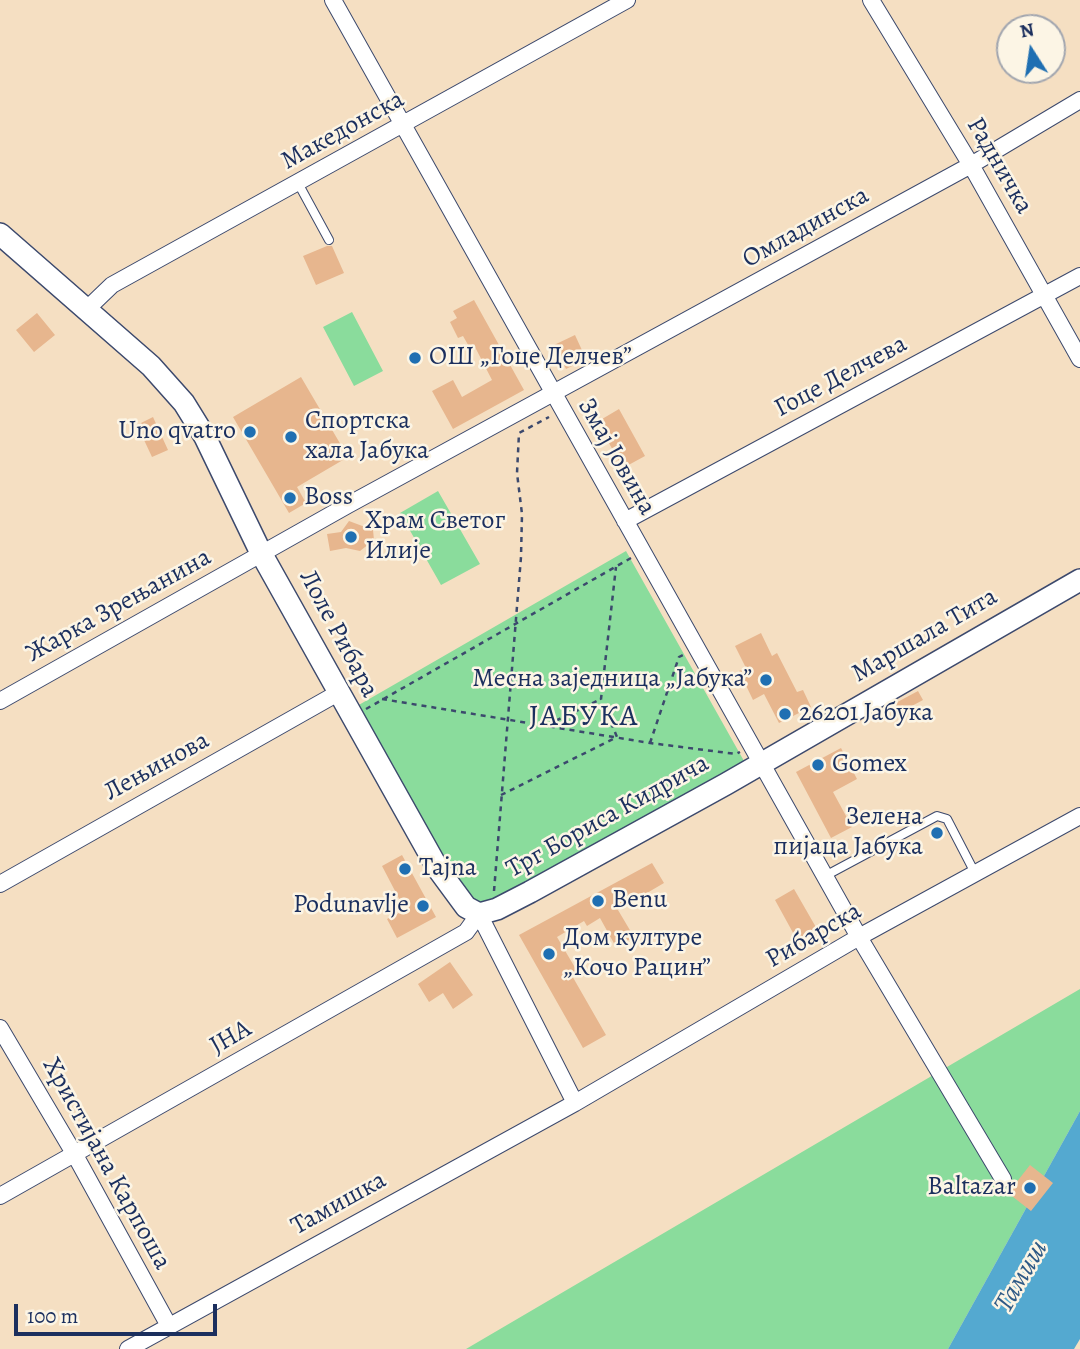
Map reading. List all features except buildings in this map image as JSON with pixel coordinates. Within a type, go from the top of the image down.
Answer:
[{"type":"main road","name":"Лоле Рибара","points":[[0,234],[151,366],[184,403],[205,437],[261,553],[352,719],[411,816],[438,869],[466,906],[488,912]]},
{"type":"main road","name":"Маршала Тита","points":[[757,755],[891,686],[1080,580]]},
{"type":"main road","name":"Трг Бориса Кидрича","points":[[488,912],[757,755]]},
{"type":"street","name":"Змај Јовина","points":[[333,0],[561,411],[859,937],[1003,1178]]},
{"type":"street","name":"Македонска","points":[[87,309],[112,285],[404,126],[627,0]]},
{"type":"street","name":"Радничка","points":[[871,0],[971,166],[1080,359]]},
{"type":"street","name":"Омладинска","points":[[553,395],[971,166],[1080,100]]},
{"type":"street","name":"Гоце Делчева","points":[[625,521],[1080,276]]},
{"type":"street","points":[[261,553],[553,395]]},
{"type":"street","name":"Жарка Зрењанина","points":[[0,701],[261,553]]},
{"type":"street","name":"Лењинова","points":[[0,884],[338,693]]},
{"type":"street","name":"Рибарска","points":[[575,1103],[859,937],[1080,816]]},
{"type":"street","name":"Лоле Рибара","points":[[488,912],[575,1103]]},
{"type":"street","name":"ЈНА","points":[[0,1196],[466,932],[488,912]]},
{"type":"street","name":"Христијана Карпоша","points":[[0,1028],[75,1155],[169,1326]]},
{"type":"street","name":"Тамишка","points":[[128,1349],[575,1103]]},
{"type":"lane","points":[[298,183],[329,240]]},
{"type":"lane","points":[[825,876],[937,816],[947,819],[975,873]]},
{"type":"path","points":[[488,912],[494,890],[521,556],[522,514],[517,473],[519,433],[561,411]]},
{"type":"path","points":[[352,719],[382,699],[642,552]]},
{"type":"path","points":[[616,567],[601,699],[617,737]]},
{"type":"path","points":[[650,743],[679,657],[696,648]]},
{"type":"path","points":[[382,699],[650,743],[757,755]]},
{"type":"path","points":[[546,726],[601,699]]},
{"type":"path","points":[[501,795],[617,737]]},
{"type":"green space","points":[[352,312],[383,371],[354,386],[323,327]]},
{"type":"green space","points":[[438,491],[480,564],[441,585],[400,513]]},
{"type":"green space","points":[[626,551],[744,761],[496,903],[480,905],[465,896],[357,706]]},
{"type":"green space","points":[[1080,989],[1080,1111],[948,1349],[466,1349]]},
{"type":"water","name":"Тамиш","points":[[1080,1111],[1080,1339],[1074,1349],[948,1349]]},
{"type":"place","name":"ОШ „Гоце Делчев”","points":[[415,358]]},
{"type":"place","name":"Uno qvatro","points":[[250,432]]},
{"type":"place","name":"Спортска хала Јабука","points":[[291,437]]},
{"type":"place","name":"Boss","points":[[290,498]]},
{"type":"place","name":"Храм Светог Илије","points":[[351,537]]},
{"type":"place","name":"Месна заједница „Јабука”","points":[[766,680]]},
{"type":"place","name":"26201 Јабука","points":[[785,714]]},
{"type":"place","name":"Gomex","points":[[818,765]]},
{"type":"place","name":"Зелена пијаца Јабука","points":[[937,833]]},
{"type":"place","name":"Tajna","points":[[405,869]]},
{"type":"place","name":"Benu","points":[[598,901]]},
{"type":"place","name":"Podunavlje","points":[[423,906]]},
{"type":"place","name":"Дом културе „Кочо Рацин”","points":[[549,954]]},
{"type":"place","name":"Baltazar","points":[[1030,1188]]},
{"type":"district","name":"ЈАБУКА","points":[[584,718]]}]
